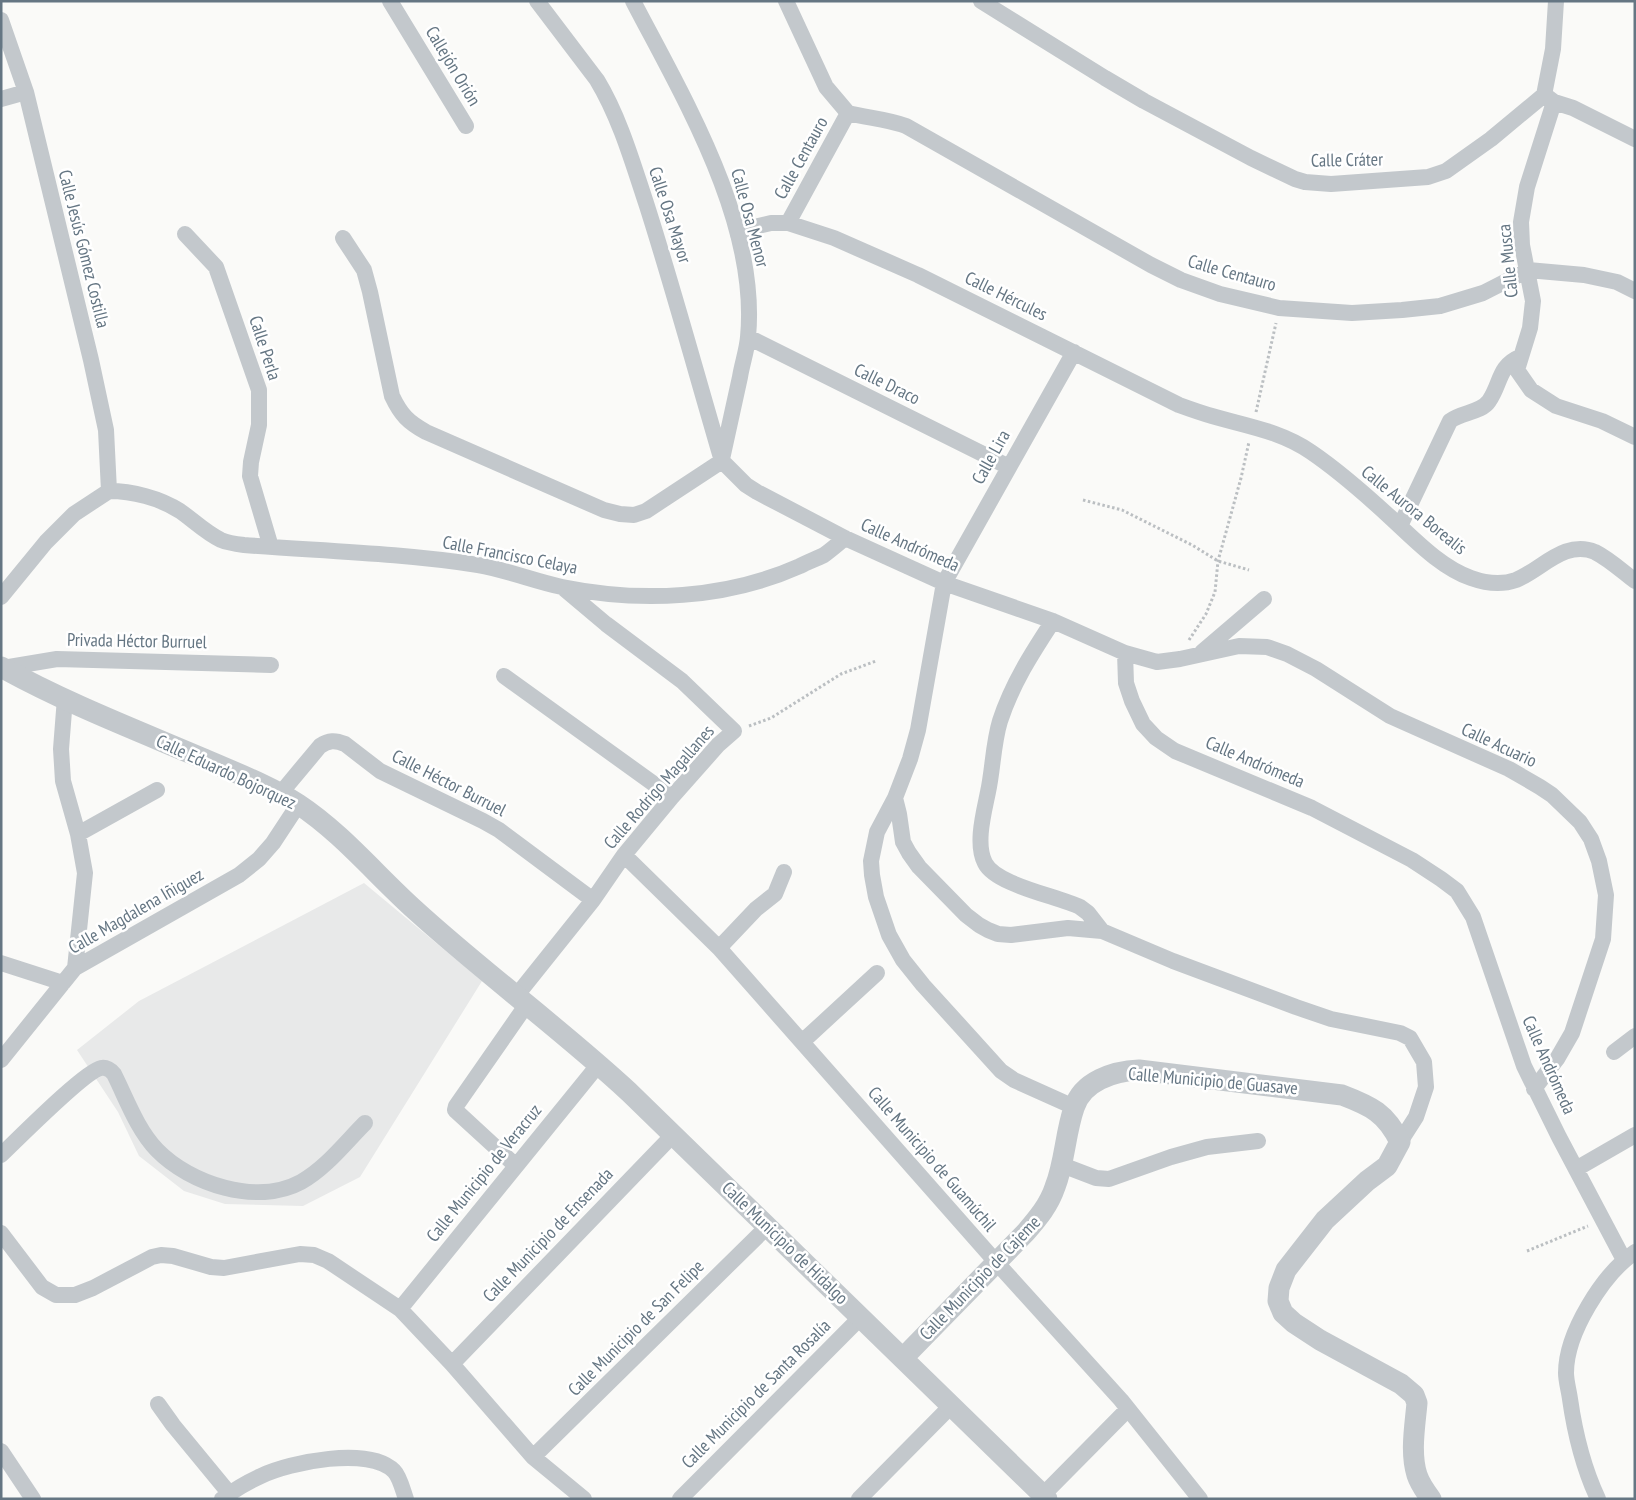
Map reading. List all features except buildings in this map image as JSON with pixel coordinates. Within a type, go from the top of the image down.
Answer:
[{"type":"street","name":"Callejón Orión","points":[[390,1],[466,126]]},
{"type":"street","name":"Calle Osa Mayor","points":[[537,1],[603,90],[621,132],[657,240],[722,461]]},
{"type":"street","name":"Calle Osa Menor","points":[[633,1],[694,117],[716,166],[738,235],[746,269],[749,312],[748,337],[722,461]]},
{"type":"street","name":"Calle Centauro","points":[[786,1],[826,87],[848,113],[874,119],[890,120],[906,126],[1151,266],[1181,280],[1220,294],[1279,308],[1352,313],[1440,306],[1483,293],[1528,270]]},
{"type":"street","name":"Calle Cráter","points":[[981,1],[1144,101],[1251,158],[1294,179],[1305,182],[1331,184],[1428,177],[1446,172],[1549,98]]},
{"type":"street","name":"Calle Musca","points":[[1556,1],[1549,98],[1527,187],[1521,222],[1522,245],[1533,301],[1530,328],[1517,370],[1531,390],[1556,406],[1602,421],[1635,437]]},
{"type":"street","name":"Calle Jesús Gómez Costilla","points":[[1,20],[26,92],[106,430],[109,491]]},
{"type":"street","points":[[1,99],[26,92]]},
{"type":"street","points":[[1549,98],[1635,139]]},
{"type":"street","name":"Calle Centauro","points":[[788,222],[848,113]]},
{"type":"street","name":"Calle Hércules","points":[[738,235],[754,227],[788,222],[834,238],[918,275],[1179,405],[1210,416],[1252,427]]},
{"type":"street","name":"Calle Perla","points":[[185,234],[216,267],[259,390],[259,425],[250,476],[271,547]]},
{"type":"street","points":[[343,238],[364,270],[392,396],[399,411],[410,422],[426,432],[533,480],[604,510],[620,514],[634,515],[646,510],[722,461]]},
{"type":"street","points":[[1528,270],[1584,275],[1617,282],[1635,291]]},
{"type":"street","name":"Calle Draco","points":[[748,337],[1009,467]]},
{"type":"street","name":"Calle Lira","points":[[944,583],[1074,352]]},
{"type":"street","points":[[1400,526],[1450,421],[1457,416],[1484,406],[1490,401],[1506,366],[1510,361],[1520,357]]},
{"type":"street","name":"Calle Aurora Borealis","points":[[1252,427],[1279,434],[1312,452],[1450,567],[1471,578],[1501,583],[1515,580],[1573,549],[1594,552],[1635,581]]},
{"type":"street","name":"Calle Andrómeda","points":[[722,461],[746,485],[757,492],[845,538],[944,583],[1053,621],[1125,653],[1126,683],[1132,701],[1143,724],[1156,738],[1175,751],[1312,808],[1412,860],[1457,891],[1473,917],[1509,1026],[1534,1089],[1602,1220],[1629,1256]]},
{"type":"street","points":[[1,597],[46,542],[74,514],[109,491]]},
{"type":"street","name":"Calle Francisco Celaya","points":[[109,491],[134,493],[168,504],[221,540],[244,545],[395,555],[472,564],[562,587],[612,594],[666,596],[706,593],[746,585],[785,572],[824,555],[845,538]]},
{"type":"street","points":[[944,583],[918,730],[910,759],[895,798],[877,832],[871,860],[872,875],[879,904],[889,935],[903,960],[1001,1071],[1014,1080],[1074,1107]]},
{"type":"street","points":[[562,587],[606,624],[682,681],[734,731]]},
{"type":"street","points":[[1201,654],[1264,599]]},
{"type":"street","points":[[1053,621],[1016,680],[999,723],[982,823],[981,850],[985,863],[1000,878],[1080,907],[1088,913],[1102,931]]},
{"type":"street","name":"Calle Acuario","points":[[1125,653],[1157,662],[1180,660],[1239,646],[1267,647],[1287,654],[1323,673],[1390,716],[1509,769],[1540,786],[1580,822],[1592,839],[1605,886],[1603,939],[1572,1033],[1557,1059],[1534,1089]]},
{"type":"street","name":"Privada Héctor Burruel","points":[[2,667],[57,659],[271,664]]},
{"type":"street","name":"Calle Eduardo Bojorquez","points":[[2,667],[64,698],[289,799],[332,831],[415,910],[522,999]]},
{"type":"street","points":[[504,676],[672,797]]},
{"type":"street","points":[[64,698],[61,749],[63,781],[78,834],[86,873],[75,968]]},
{"type":"street","name":"Calle Rodrigo Magallanes","points":[[516,1166],[455,1110],[456,1106],[522,999],[624,855],[718,745],[734,731]]},
{"type":"street","name":"Calle Magdalena Iñiguez","points":[[1,1060],[75,968],[239,875],[264,854],[278,836],[289,799],[320,746],[326,742],[333,741]]},
{"type":"street","name":"Calle Héctor Burruel","points":[[333,741],[345,744],[380,771],[499,830],[593,900]]},
{"type":"street","points":[[78,834],[157,790]]},
{"type":"street","points":[[895,798],[900,814],[903,842],[909,854],[966,915],[979,925],[998,934],[1011,936],[1068,928],[1102,931],[1164,957],[1296,1007],[1331,1019],[1400,1033],[1410,1038],[1424,1062],[1426,1087],[1416,1118],[1387,1166],[1367,1181],[1325,1220],[1286,1270],[1279,1288],[1278,1301],[1282,1313],[1294,1323],[1320,1340],[1401,1384],[1414,1395],[1417,1403],[1414,1458],[1416,1473],[1421,1486],[1430,1499]]},
{"type":"street","name":"Calle Municipio de Guamúchil","points":[[624,855],[719,948],[1128,1409],[1200,1499]]},
{"type":"street","points":[[719,948],[756,910],[775,894],[784,872]]},
{"type":"street","points":[[1,963],[63,983]]},
{"type":"street","points":[[802,1042],[876,974]]},
{"type":"street","name":"Calle Municipio de Hidalgo","points":[[522,999],[599,1064],[952,1405],[1043,1498]]},
{"type":"street","points":[[1614,1052],[1635,1036]]},
{"type":"street","name":"Calle Municipio de Veracruz","points":[[400,1308],[599,1064]]},
{"type":"street","points":[[1,1155],[84,1078],[102,1068],[114,1074],[141,1130],[158,1151],[180,1168],[225,1189],[253,1193],[276,1190],[299,1183],[316,1172],[365,1123]]},
{"type":"street","name":"Calle Municipio de Guasave","points":[[1074,1107],[1085,1090],[1096,1082],[1125,1070],[1139,1070],[1342,1094],[1362,1103],[1379,1114],[1392,1125],[1400,1142]]},
{"type":"street","name":"Calle Municipio de Cajeme","points":[[903,1358],[1040,1216],[1053,1194],[1062,1165],[1074,1107]]},
{"type":"street","name":"Calle Municipio de Ensenada","points":[[452,1364],[673,1135]]},
{"type":"street","points":[[1576,1169],[1635,1135]]},
{"type":"street","points":[[1062,1165],[1096,1178],[1109,1179],[1171,1157],[1207,1147],[1258,1141]]},
{"type":"street","name":"Calle Municipio de San Felipe","points":[[533,1458],[768,1226]]},
{"type":"street","points":[[1,1233],[42,1287],[56,1295],[75,1295],[84,1292],[152,1257],[161,1255],[172,1256],[211,1267],[224,1268],[300,1254],[314,1255],[328,1260],[400,1308],[452,1364],[533,1458],[572,1496]]},
{"type":"street","points":[[1598,1499],[1581,1454],[1574,1422],[1566,1373],[1568,1357],[1574,1335],[1589,1306],[1602,1286],[1629,1256]]},
{"type":"street","name":"Calle Municipio de Santa Rosalía","points":[[680,1499],[861,1317]]},
{"type":"street","points":[[158,1404],[225,1496],[262,1475],[299,1464],[328,1460],[360,1459],[374,1460],[386,1464],[395,1472],[406,1499]]},
{"type":"street","points":[[859,1499],[952,1405]]},
{"type":"street","points":[[1043,1498],[1128,1409]]},
{"type":"street","points":[[1,1451],[33,1499]]},
{"type":"path","points":[[1083,500],[1122,510],[1192,545],[1218,561],[1249,570]]},
{"type":"path","points":[[1183,644],[1190,639],[1206,614],[1215,592],[1218,561]]},
{"type":"path","name":"Calle Rodrigo Magallanes","points":[[734,731],[771,718],[841,674],[876,661]]},
{"type":"path","points":[[1527,1251],[1602,1220]]},
{"type":"shaded area","points":[[364,883],[482,981],[360,1177],[303,1206],[225,1204],[184,1191],[139,1156],[118,1112],[77,1050],[139,1001]]}]
